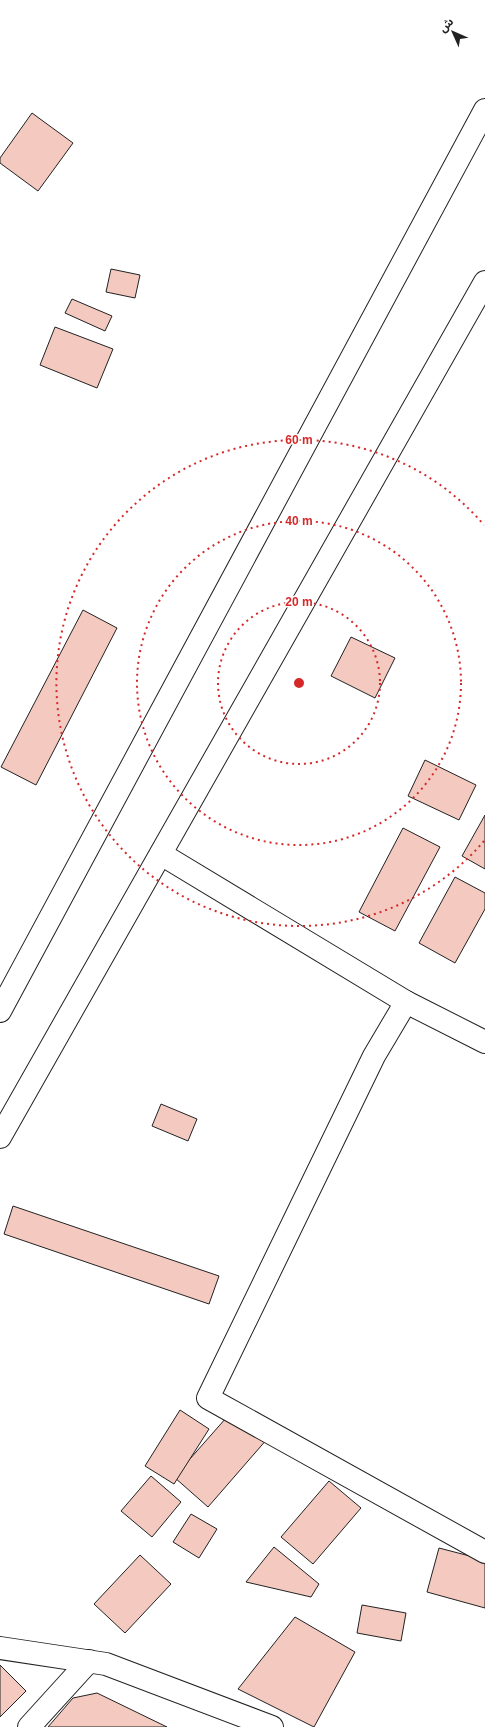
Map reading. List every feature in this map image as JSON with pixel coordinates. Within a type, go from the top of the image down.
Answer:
[{"type":"street","points":[[0,1011],[485,110]]},
{"type":"street","points":[[0,1137],[485,282]]},
{"type":"street","points":[[161,854],[406,1002],[485,1042]]},
{"type":"street","points":[[406,1002],[374,1056],[208,1398],[485,1552]]},
{"type":"street","points":[[0,1648],[106,1664],[272,1727]]},
{"type":"street","points":[[29,1727],[89,1661]]},
{"type":"building","points":[[32,113],[73,143],[38,191],[0,163],[0,158]]},
{"type":"building","points":[[111,269],[140,275],[135,298],[106,292]]},
{"type":"building","points":[[72,299],[112,316],[105,331],[65,313]]},
{"type":"building","points":[[55,327],[113,349],[97,388],[40,365]]},
{"type":"building","points":[[83,610],[117,628],[36,785],[1,767]]},
{"type":"building","points":[[351,637],[395,658],[375,698],[331,676]]},
{"type":"building","points":[[425,760],[476,785],[459,820],[408,796]]},
{"type":"building","points":[[485,815],[485,869],[462,856]]},
{"type":"building","points":[[403,828],[440,847],[395,931],[359,912]]},
{"type":"building","points":[[455,877],[485,893],[485,909],[455,963],[419,943]]},
{"type":"building","points":[[161,1104],[197,1119],[188,1141],[152,1126]]},
{"type":"building","points":[[13,1206],[219,1276],[209,1304],[4,1234]]},
{"type":"building","points":[[234,1409],[268,1438],[208,1507],[174,1477]]},
{"type":"building","points":[[180,1410],[209,1429],[174,1484],[145,1466]]},
{"type":"building","points":[[151,1476],[181,1502],[152,1537],[121,1511]]},
{"type":"building","points":[[329,1481],[361,1508],[313,1564],[281,1537]]},
{"type":"building","points":[[191,1514],[217,1529],[199,1558],[173,1542]]},
{"type":"building","points":[[274,1547],[319,1584],[311,1597],[246,1582]]},
{"type":"building","points":[[439,1548],[485,1560],[485,1608],[427,1592]]},
{"type":"building","points":[[140,1555],[171,1584],[125,1633],[94,1604]]},
{"type":"building","points":[[362,1605],[406,1613],[401,1641],[357,1633]]},
{"type":"building","points":[[295,1617],[355,1652],[314,1727],[238,1689]]},
{"type":"building","points":[[0,1665],[26,1691],[0,1717]]},
{"type":"building","points":[[97,1693],[167,1727],[48,1727],[73,1698]]}]
